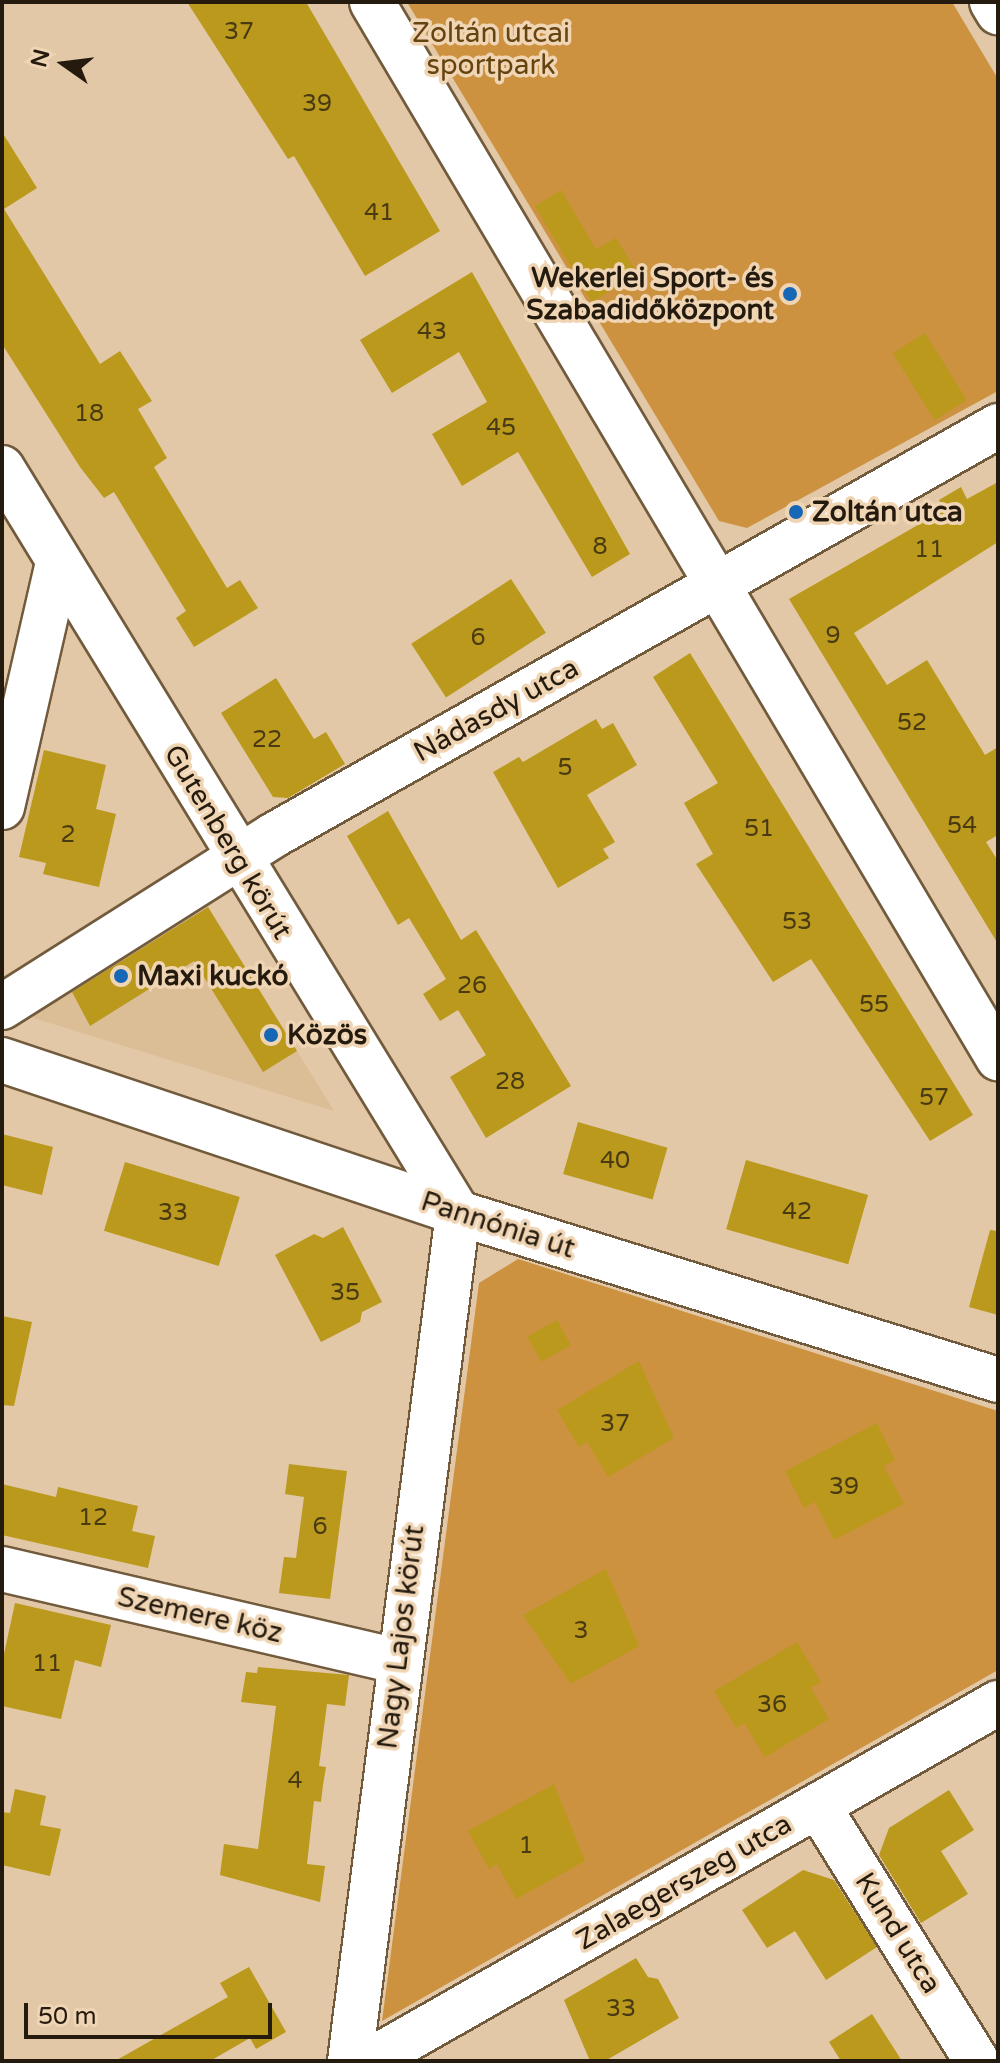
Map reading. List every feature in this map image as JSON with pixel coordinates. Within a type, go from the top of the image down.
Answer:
[{"type":"street","points":[[372,2],[718,586],[994,1043]]},
{"type":"street","points":[[992,2],[998,12]]},
{"type":"street","name":"Nádasdy utca","points":[[2,1007],[237,858],[998,426]]},
{"type":"street","name":"Gutenberg körút","points":[[2,468],[237,858],[458,1213]]},
{"type":"street","points":[[2,807],[58,562]]},
{"type":"street","name":"Pannónia út","points":[[2,1060],[458,1213],[998,1380]]},
{"type":"street","name":"Nagy Lajos körút","points":[[350,2061],[397,1661],[458,1213]]},
{"type":"street","name":"Szemere köz","points":[[2,1569],[397,1661]]},
{"type":"street","name":"Zalaegerszeg utca","points":[[369,2061],[998,1703]]},
{"type":"street","name":"Kund utca","points":[[818,1806],[977,2061]]},
{"type":"shaded area","points":[[208,907],[334,1111],[27,1016]]},
{"type":"green space","name":"Wekerlei Sport- és Szabadidőközpont","points":[[407,2],[952,2],[998,79],[998,391],[747,528],[719,521]]},
{"type":"green space","points":[[518,1259],[998,1411],[998,1670],[382,2021],[479,1283]]},
{"type":"building","points":[[187,2],[306,2],[440,231],[365,276],[294,156],[288,159]]},
{"type":"building","points":[[2,132],[37,188],[4,209],[100,364],[120,351],[152,401],[138,409],[167,458],[154,467],[227,588],[240,580],[258,608],[194,647],[176,618],[186,611],[114,492],[104,498],[80,467],[2,344]]},
{"type":"building","points":[[561,190],[596,249],[616,238],[638,274],[592,302],[535,206]]},
{"type":"building","points":[[472,272],[630,554],[592,577],[518,452],[462,486],[432,434],[487,402],[459,352],[392,393],[360,340]]},
{"type":"building","points":[[925,333],[967,400],[935,420],[893,353]]},
{"type":"building","points":[[998,482],[998,542],[854,633],[887,685],[927,660],[985,755],[998,747],[998,835],[986,842],[998,861],[998,944],[789,599],[944,510],[939,500],[961,487],[967,499]]},
{"type":"building","points":[[511,579],[546,633],[446,697],[411,644]]},
{"type":"building","points":[[690,653],[973,1115],[930,1141],[811,959],[773,982],[696,864],[713,854],[684,803],[718,783],[653,677]]},
{"type":"building","points":[[276,678],[314,739],[326,732],[345,764],[288,798],[273,797],[221,713]]},
{"type":"building","points":[[596,719],[602,729],[613,723],[637,765],[587,795],[615,842],[603,849],[609,858],[558,888],[493,772],[519,757],[523,762]]},
{"type":"building","points":[[44,750],[106,765],[96,809],[116,814],[99,887],[43,874],[46,863],[19,857]]},
{"type":"building","points":[[388,811],[461,940],[476,930],[571,1086],[486,1138],[450,1077],[486,1055],[458,1010],[440,1021],[423,994],[446,979],[409,918],[398,925],[347,836]]},
{"type":"building","points":[[208,907],[297,1051],[263,1072],[194,961],[90,1026],[72,992]]},
{"type":"building","points":[[578,1122],[667,1148],[653,1200],[563,1174]]},
{"type":"building","points":[[2,1134],[53,1147],[42,1195],[2,1185]]},
{"type":"building","points":[[746,1160],[868,1195],[848,1264],[726,1229]]},
{"type":"building","points":[[125,1162],[240,1197],[219,1266],[104,1231]]},
{"type":"building","points":[[343,1227],[382,1302],[362,1312],[360,1322],[321,1342],[275,1255],[314,1234],[323,1238]]},
{"type":"building","points":[[990,1230],[998,1231],[998,1315],[969,1307]]},
{"type":"building","points":[[2,1316],[32,1322],[14,1406],[2,1405]]},
{"type":"building","points":[[557,1320],[571,1345],[541,1362],[527,1336]]},
{"type":"building","points":[[639,1361],[674,1438],[608,1477],[587,1442],[579,1447],[557,1410]]},
{"type":"building","points":[[877,1423],[895,1460],[884,1466],[904,1504],[834,1540],[815,1502],[804,1508],[785,1471]]},
{"type":"building","points":[[289,1464],[347,1471],[330,1599],[279,1593],[284,1557],[296,1558],[304,1497],[285,1494]]},
{"type":"building","points":[[2,1484],[56,1497],[58,1487],[138,1506],[132,1531],[155,1536],[148,1568],[2,1535]]},
{"type":"building","points":[[606,1569],[639,1646],[571,1684],[523,1615]]},
{"type":"building","points":[[15,1603],[111,1625],[101,1667],[75,1660],[61,1719],[2,1706],[2,1663]]},
{"type":"building","points":[[797,1642],[821,1682],[811,1688],[829,1719],[765,1757],[744,1723],[736,1728],[714,1691]]},
{"type":"building","points":[[258,1667],[349,1675],[345,1706],[327,1704],[319,1766],[326,1767],[321,1802],[314,1801],[307,1864],[325,1866],[320,1902],[220,1875],[224,1844],[258,1849],[276,1706],[241,1702],[246,1672],[257,1673]]},
{"type":"building","points":[[554,1784],[585,1861],[516,1899],[497,1864],[489,1869],[468,1831]]},
{"type":"building","points":[[15,1789],[46,1796],[40,1825],[61,1829],[50,1876],[2,1865],[2,1812],[10,1813]]},
{"type":"building","points":[[949,1790],[974,1830],[941,1851],[968,1894],[921,1923],[879,1855],[889,1828]]},
{"type":"building","points":[[803,1870],[834,1880],[877,1947],[826,1980],[795,1931],[767,1948],[742,1910]]},
{"type":"building","points":[[636,1958],[648,1977],[658,1979],[679,2018],[605,2061],[590,2061],[564,2000]]},
{"type":"building","points":[[249,1967],[286,2032],[256,2049],[250,2038],[210,2061],[115,2061],[228,1997],[220,1983]]},
{"type":"building","points":[[872,2014],[902,2061],[841,2061],[829,2042]]},
{"type":"place","name":"Wekerlei Sport- és Szabadidőközpont","points":[[790,294]]},
{"type":"place","name":"Zoltán utca","points":[[796,512]]},
{"type":"place","name":"Maxi kuckó","points":[[121,976]]},
{"type":"place","name":"Közös","points":[[271,1035]]},
{"type":"park label","name":"Zoltán utcai sportpark","points":[[491,49]]}]
